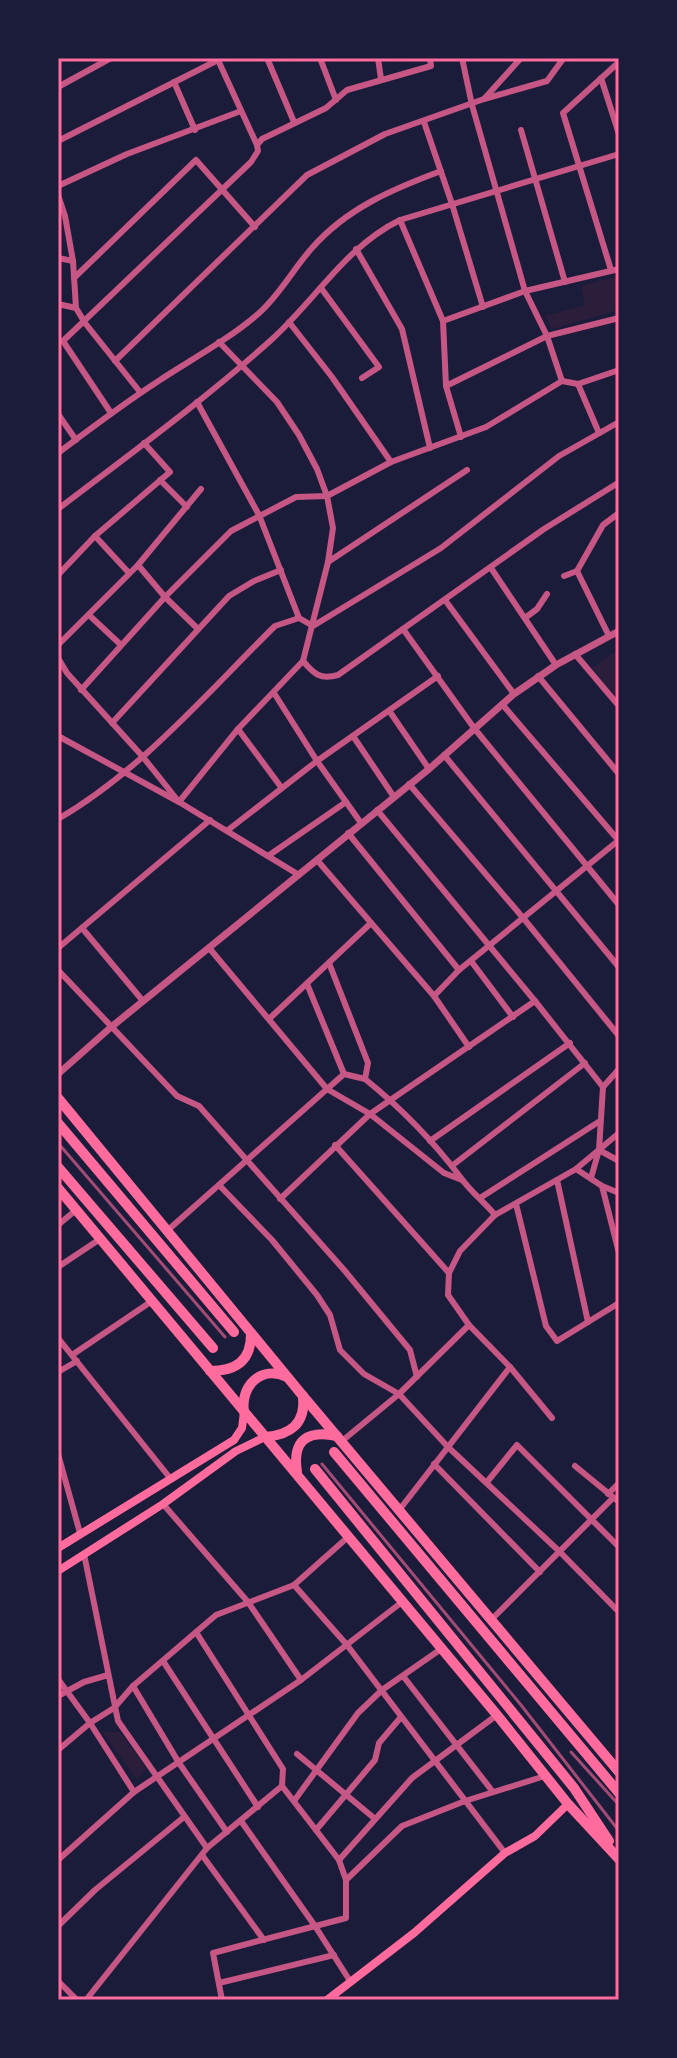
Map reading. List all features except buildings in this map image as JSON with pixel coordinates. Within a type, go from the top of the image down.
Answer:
[{"type":"highway","points":[[58,1098],[251,1334],[619,1772]]},
{"type":"highway","points":[[58,1123],[234,1332]]},
{"type":"highway","points":[[58,1167],[213,1348]]},
{"type":"highway","points":[[58,1188],[298,1474],[568,1804],[619,1858]]},
{"type":"highway","points":[[210,1371],[230,1369],[243,1362],[249,1354],[251,1334]]},
{"type":"highway","points":[[244,1412],[246,1390],[255,1379],[273,1373],[288,1378]]},
{"type":"highway","points":[[265,1437],[294,1429],[303,1412],[303,1396]]},
{"type":"highway","points":[[298,1474],[297,1450],[303,1440],[316,1434],[340,1438]]},
{"type":"highway","points":[[334,1452],[619,1793]]},
{"type":"highway","points":[[315,1469],[574,1788],[619,1858]]},
{"type":"main road","points":[[58,1548],[234,1440],[242,1428],[244,1412]]},
{"type":"main road","points":[[58,1571],[163,1504],[236,1451],[265,1437]]},
{"type":"main road","points":[[327,2000],[339,1996],[350,1981],[414,1933],[505,1853],[535,1836],[568,1804]]},
{"type":"street","points":[[58,87],[111,58]]},
{"type":"street","points":[[267,58],[294,122]]},
{"type":"street","points":[[320,58],[336,100]]},
{"type":"street","points":[[378,58],[381,79]]},
{"type":"street","points":[[111,413],[63,341],[255,157],[257,145],[262,139],[326,108],[347,90],[431,66],[430,58]]},
{"type":"street","points":[[462,58],[495,191],[525,291],[547,336],[562,381]]},
{"type":"street","points":[[58,141],[220,59],[257,145]]},
{"type":"street","points":[[115,361],[307,175],[385,134],[484,99],[547,81],[563,59]]},
{"type":"street","points":[[484,99],[518,60]]},
{"type":"street","points":[[443,321],[525,291],[615,270],[563,113],[619,62]]},
{"type":"street","points":[[601,78],[619,134]]},
{"type":"street","points":[[174,82],[195,130]]},
{"type":"street","points":[[58,186],[127,154],[241,111]]},
{"type":"street","points":[[424,122],[483,307]]},
{"type":"street","points":[[521,130],[565,282]]},
{"type":"street","points":[[58,509],[197,402],[242,363],[289,322],[356,249],[375,233],[400,220],[619,154]]},
{"type":"street","points":[[74,278],[196,160],[255,227]]},
{"type":"street","points":[[58,453],[140,392],[257,315],[276,297],[291,273],[340,220],[373,199],[441,171]]},
{"type":"street","points":[[58,195],[73,261],[76,308],[140,392]]},
{"type":"street","points":[[400,220],[443,321],[446,386],[461,437]]},
{"type":"street","points":[[356,249],[402,329],[430,448]]},
{"type":"street","points":[[58,258],[73,261]]},
{"type":"street","points":[[321,288],[379,367],[362,378]]},
{"type":"street","points":[[58,304],[76,308]]},
{"type":"street","points":[[446,386],[547,336],[619,318]]},
{"type":"street","points":[[289,322],[391,462]]},
{"type":"street","points":[[179,802],[238,729],[303,661],[328,562],[333,528],[327,496],[317,469],[284,413],[242,363],[219,342]]},
{"type":"street","points":[[81,690],[165,597],[231,531],[296,497],[327,496],[391,462],[461,437],[511,413],[562,381],[578,384],[619,370]]},
{"type":"street","points":[[578,384],[599,433]]},
{"type":"street","points":[[197,402],[259,515],[299,618],[313,626]]},
{"type":"street","points":[[58,414],[76,440]]},
{"type":"street","points":[[313,626],[441,548],[559,456],[619,422]]},
{"type":"street","points":[[58,575],[95,536],[170,472],[144,443]]},
{"type":"street","points":[[328,562],[467,470]]},
{"type":"street","points":[[160,480],[187,507]]},
{"type":"street","points":[[303,661],[315,675],[327,678],[338,675],[544,529],[619,485]]},
{"type":"street","points":[[58,645],[138,565],[201,489]]},
{"type":"street","points":[[564,576],[577,571],[603,525],[619,513]]},
{"type":"street","points":[[95,536],[129,573]]},
{"type":"street","points":[[138,565],[198,629]]},
{"type":"street","points":[[491,568],[556,665]]},
{"type":"street","points":[[112,723],[229,596],[281,570]]},
{"type":"street","points":[[577,571],[609,636]]},
{"type":"street","points":[[525,618],[537,609],[547,594]]},
{"type":"street","points":[[445,600],[514,694]]},
{"type":"street","points":[[89,615],[121,645]]},
{"type":"street","points":[[58,819],[75,810],[143,757],[275,626],[299,618]]},
{"type":"street","points":[[403,629],[474,728],[619,905]]},
{"type":"street","points":[[58,1074],[110,1028],[429,769],[514,694],[556,665],[619,631]]},
{"type":"street","points":[[575,654],[619,706]]},
{"type":"street","points":[[58,658],[81,690],[143,757],[179,802]]},
{"type":"street","points":[[228,830],[281,787],[438,676]]},
{"type":"street","points":[[538,676],[619,774]]},
{"type":"street","points":[[274,693],[361,823]]},
{"type":"street","points":[[434,996],[459,970],[619,841],[502,704]]},
{"type":"street","points":[[390,712],[429,769]]},
{"type":"street","points":[[238,729],[281,787]]},
{"type":"street","points":[[58,736],[228,830],[299,875]]},
{"type":"street","points":[[353,736],[394,797]]},
{"type":"street","points":[[444,755],[618,966]]},
{"type":"street","points":[[409,784],[619,1036]]},
{"type":"street","points":[[268,856],[346,802]]},
{"type":"street","points":[[377,810],[603,1087]]},
{"type":"street","points":[[58,948],[210,820]]},
{"type":"street","points":[[348,833],[459,970]]},
{"type":"street","points":[[317,860],[434,996],[469,1047]]},
{"type":"street","points":[[269,1019],[371,923]]},
{"type":"street","points":[[82,928],[143,1001]]},
{"type":"street","points":[[210,949],[327,1089],[370,1114],[444,1173],[462,1180]]},
{"type":"street","points":[[471,961],[513,1017]]},
{"type":"street","points":[[329,963],[368,1063],[365,1079]]},
{"type":"street","points":[[58,970],[177,1096],[199,1106],[345,1271],[410,1350],[417,1377]]},
{"type":"street","points":[[307,984],[344,1074]]},
{"type":"street","points":[[280,1199],[370,1114],[535,1001]]},
{"type":"street","points":[[430,1141],[570,1043]]},
{"type":"street","points":[[453,1165],[585,1063]]},
{"type":"street","points":[[591,1178],[599,1150],[603,1087],[619,1069]]},
{"type":"street","points":[[344,1074],[365,1079],[390,1099],[453,1165],[462,1180],[495,1215]]},
{"type":"street","points":[[168,1230],[344,1074]]},
{"type":"street","points":[[480,1198],[600,1121]]},
{"type":"street","points":[[552,1418],[510,1367],[469,1325],[448,1295],[449,1273],[460,1251],[495,1215],[576,1169],[619,1133]]},
{"type":"street","points":[[335,1145],[449,1273]]},
{"type":"street","points":[[599,1150],[619,1161]]},
{"type":"street","points":[[576,1169],[619,1193]]},
{"type":"street","points":[[557,1180],[588,1322]]},
{"type":"street","points":[[219,1185],[272,1240],[317,1295],[330,1315],[340,1350],[364,1374],[399,1394],[448,1447],[619,1612]]},
{"type":"street","points":[[602,1186],[619,1253]]},
{"type":"street","points":[[516,1204],[546,1326],[557,1341],[619,1303]]},
{"type":"street","points":[[58,1225],[76,1210]]},
{"type":"street","points":[[58,1267],[100,1239]]},
{"type":"street","points":[[58,1372],[152,1301]]},
{"type":"street","points":[[340,1438],[399,1394],[469,1325]]},
{"type":"street","points":[[58,1338],[170,1478]]},
{"type":"street","points":[[400,1509],[510,1367]]},
{"type":"street","points":[[487,1482],[517,1445],[619,1547]]},
{"type":"street","points":[[58,1454],[80,1533]]},
{"type":"street","points":[[434,1464],[540,1572]]},
{"type":"street","points":[[575,1466],[613,1498]]},
{"type":"street","points":[[492,1619],[613,1498],[619,1483]]},
{"type":"street","points":[[163,1504],[248,1602],[301,1680]]},
{"type":"street","points":[[58,1750],[114,1708],[133,1686],[216,1615],[294,1585],[348,1537]]},
{"type":"street","points":[[84,1554],[118,1721],[207,1848]]},
{"type":"street","points":[[294,1585],[347,1645],[505,1853]]},
{"type":"street","points":[[58,1860],[134,1792],[301,1680],[402,1602]]},
{"type":"street","points":[[196,1632],[283,1769],[282,1786],[339,1860],[346,1880],[346,1918],[213,1953],[222,2000]]},
{"type":"street","points":[[294,1801],[358,1713],[382,1690],[441,1649]]},
{"type":"street","points":[[163,1661],[258,1807]]},
{"type":"street","points":[[58,1696],[108,1675]]},
{"type":"street","points":[[403,1676],[493,1792]]},
{"type":"street","points":[[58,1679],[134,1792]]},
{"type":"street","points":[[133,1686],[179,1763],[227,1832]]},
{"type":"street","points":[[339,1860],[412,1778],[497,1715]]},
{"type":"street","points":[[316,1830],[375,1760],[379,1743],[401,1717]]},
{"type":"street","points":[[610,1760],[619,1752]]},
{"type":"street","points":[[297,1754],[374,1818]]},
{"type":"street","points":[[346,1880],[402,1826],[465,1801],[545,1776]]},
{"type":"street","points":[[86,2000],[207,1848],[282,1786]]},
{"type":"street","points":[[58,1926],[95,1890],[184,1817]]},
{"type":"street","points":[[241,1821],[350,1981]]},
{"type":"street","points":[[202,1855],[264,1940]]},
{"type":"street","points":[[219,1983],[334,1955]]},
{"type":"street","points":[[58,1981],[77,2000]]},
{"type":"shaded area","points":[[619,276],[619,310],[552,329],[545,316],[585,305],[581,286]]},
{"type":"shaded area","points":[[619,649],[619,700],[592,668]]},
{"type":"shaded area","points":[[102,1732],[120,1732],[146,1768],[138,1780]]},
{"type":"railway","points":[[58,1143],[225,1337]]},
{"type":"railway","points":[[322,1464],[521,1705],[619,1831]]},
{"type":"railway","points":[[571,1752],[619,1805]]}]
